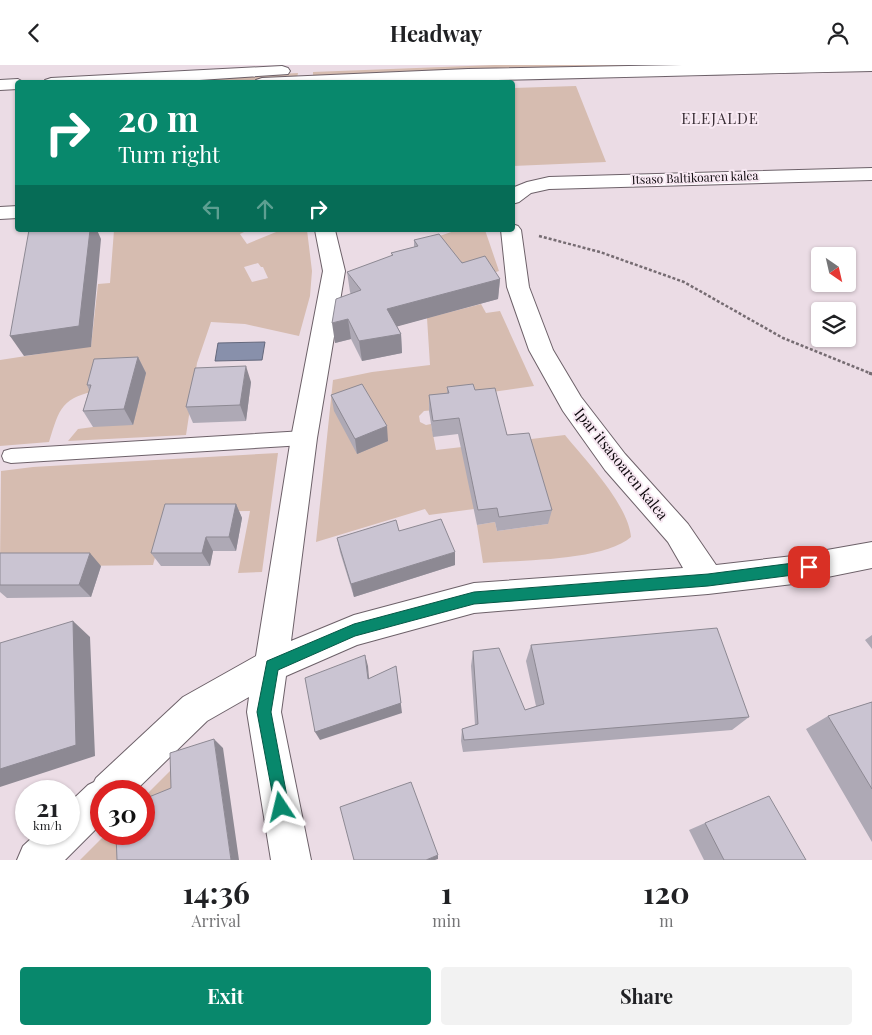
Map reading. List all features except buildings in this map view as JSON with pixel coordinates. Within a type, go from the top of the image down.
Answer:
[{"type":"street","points":[[114,80],[428,65]]},
{"type":"street","points":[[331,80],[468,74],[872,66]]},
{"type":"street","points":[[0,85],[15,85]]},
{"type":"street","points":[[0,97],[15,96]]},
{"type":"street","name":"Itsaso Baltikoaren kalea","points":[[516,194],[549,183],[872,174]]},
{"type":"street","points":[[0,213],[15,212]]},
{"type":"street","points":[[291,860],[264,712],[304,439],[341,278],[334,271],[325,232]]},
{"type":"street","name":"Ipar itsasoaren kalea","points":[[521,232],[518,287],[541,350],[572,404],[615,462],[678,533],[708,580]]},
{"type":"street","points":[[121,780],[195,709],[272,665],[354,630],[474,598],[708,580],[793,570],[872,555]]},
{"type":"street","points":[[80,818],[90,809]]},
{"type":"street","points":[[37,860],[53,845]]},
{"type":"lane","points":[[12,457],[304,439]]},
{"type":"path","points":[[521,232],[600,252],[684,282],[783,338],[872,374]]},
{"type":"shaded area","points":[[494,65],[734,65],[313,77],[313,72]]},
{"type":"shaded area","points":[[298,73],[297,78],[264,80],[159,80]]},
{"type":"shaded area","points":[[576,86],[606,162],[515,166],[515,88]]},
{"type":"shaded area","points":[[114,232],[244,232],[240,234],[247,244],[276,232],[307,232],[312,271],[310,296],[299,336],[245,324],[211,322],[197,363],[186,435],[68,441],[78,429],[93,427],[100,390],[77,397],[64,406],[56,420],[49,442],[0,446],[0,360],[91,346],[98,284],[110,283]],"holes":[[[258,263],[263,267],[268,278],[252,282],[244,267]]]},
{"type":"shaded area","points":[[451,232],[486,232],[499,271],[461,283],[428,240]]},
{"type":"shaded area","points":[[481,304],[486,313],[500,311],[534,386],[471,395],[448,409],[424,411],[419,416],[420,422],[426,425],[431,424],[436,450],[565,435],[605,483],[622,511],[631,537],[618,545],[602,551],[582,555],[539,560],[483,563],[477,525],[495,522],[497,531],[548,524],[474,509],[429,515],[425,509],[316,542],[333,380],[372,372],[430,365],[427,318]]},
{"type":"shaded area","points":[[278,453],[262,572],[238,573],[250,511],[167,512],[153,565],[0,567],[1,471],[33,467]]},
{"type":"shaded area","points":[[180,761],[182,795],[155,806],[155,786]]},
{"type":"shaded area","points":[[95,845],[130,845],[131,860],[80,860]]},
{"type":"water","points":[[265,342],[262,360],[215,361],[218,343]]},
{"type":"district","name":"ELEJALDE","points":[[720,119]]},
{"type":"route","points":[[281,807],[264,712],[272,665],[354,630],[474,598],[708,580],[809,567]]}]
